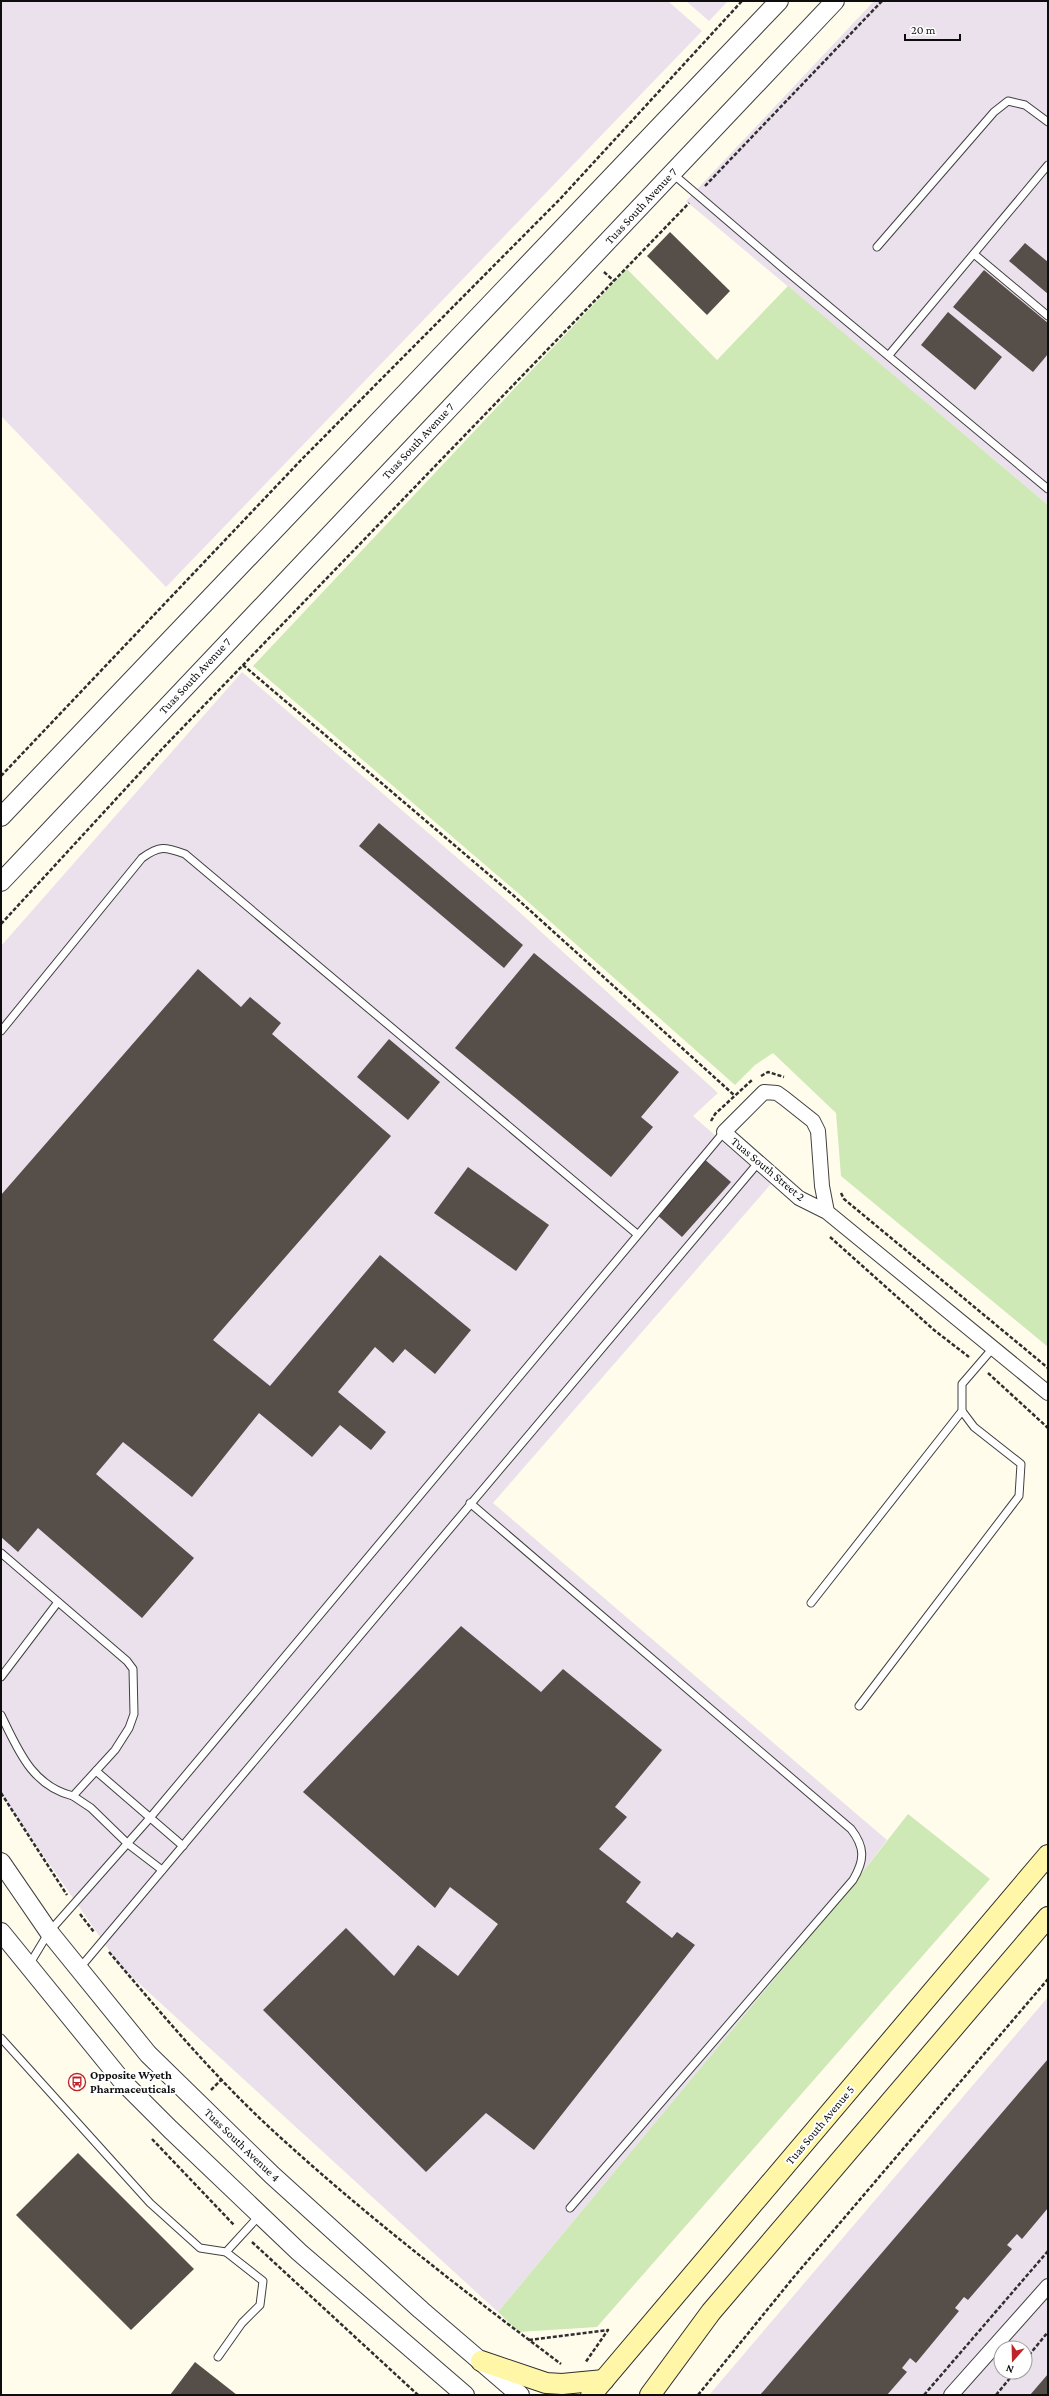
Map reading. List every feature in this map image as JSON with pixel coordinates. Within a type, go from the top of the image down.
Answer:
[{"type":"main road","name":"Tuas South Avenue 5","points":[[591,2395],[1048,1855]]},
{"type":"main road","points":[[650,2395],[711,2312],[1048,1917]]},
{"type":"main road","points":[[481,2361],[546,2383],[562,2384],[604,2380]]},
{"type":"street","points":[[1,818],[779,1]]},
{"type":"street","name":"Tuas South Avenue 7","points":[[1,882],[835,1]]},
{"type":"street","name":"Tuas South Street 2","points":[[827,1212],[822,1186],[818,1131],[813,1121],[777,1093],[764,1092],[722,1134],[799,1198],[827,1212],[1048,1393]]},
{"type":"street","name":"Tuas South Avenue 4","points":[[1,1862],[50,1932],[148,2054],[272,2175],[420,2310],[520,2395]]},
{"type":"street","points":[[1,1932],[123,2082],[259,2216],[465,2395]]},
{"type":"street","points":[[950,2395],[1048,2286]]},
{"type":"lane","points":[[877,247],[994,112],[1008,101],[1026,105],[1048,122]]},
{"type":"lane","points":[[889,355],[1048,165]]},
{"type":"lane","points":[[672,172],[784,269],[1048,489]]},
{"type":"lane","points":[[974,254],[1048,316]]},
{"type":"lane","points":[[1,1031],[142,858],[154,849],[167,847],[185,854],[636,1234]]},
{"type":"lane","points":[[28,1967],[50,1932],[150,1819],[636,1234],[722,1134]]},
{"type":"lane","points":[[79,1969],[100,1942],[183,1846],[470,1503],[758,1163]]},
{"type":"lane","points":[[859,1706],[1019,1496],[1022,1464],[974,1427],[962,1411],[962,1384],[992,1348]]},
{"type":"lane","points":[[811,1603],[962,1411]]},
{"type":"lane","points":[[470,1503],[839,1818],[861,1842],[862,1856],[860,1869],[853,1880],[570,2208]]},
{"type":"lane","points":[[1,1553],[127,1660],[133,1669],[134,1714],[129,1728],[115,1750],[73,1796]]},
{"type":"lane","points":[[1,1677],[58,1602]]},
{"type":"lane","points":[[1,1714],[22,1758],[46,1785],[58,1792],[73,1796],[91,1808],[128,1844],[162,1870]]},
{"type":"lane","points":[[96,1771],[183,1846]]},
{"type":"lane","points":[[1,2038],[150,2203],[200,2248],[226,2252],[263,2282],[260,2305],[242,2323],[218,2357]]},
{"type":"lane","points":[[226,2252],[259,2216]]},
{"type":"path","points":[[1,776],[303,458],[560,198],[742,1]]},
{"type":"path","points":[[1,924],[162,749],[882,1]]},
{"type":"path","points":[[243,665],[514,896],[734,1095]]},
{"type":"path","points":[[722,1134],[710,1124],[715,1114],[749,1081],[768,1072],[782,1076],[787,1080]]},
{"type":"path","points":[[838,1187],[844,1199],[1048,1368]]},
{"type":"path","points":[[827,1235],[934,1330],[978,1364],[1048,1428]]},
{"type":"path","points":[[1,1793],[73,1905],[100,1942],[184,2040],[268,2126],[383,2225],[564,2367]]},
{"type":"path","points":[[698,2395],[793,2278],[1048,1979]]},
{"type":"path","points":[[924,2395],[1048,2251]]},
{"type":"path","points":[[528,2340],[608,2330],[581,2369]]},
{"type":"path","points":[[1033,2350],[1048,2332]]},
{"type":"path","points":[[996,2395],[1008,2380]]},
{"type":"shaded area","points":[[1,1],[668,1],[702,31],[166,587],[1,416]]},
{"type":"shaded area","points":[[686,1],[728,1],[709,21]]},
{"type":"shaded area","points":[[874,1],[1048,1],[1048,505],[686,201]]},
{"type":"shaded area","points":[[242,672],[506,900],[718,1093],[693,1116],[771,1184],[493,1503],[887,1840],[858,1878],[498,2312],[120,1966],[1,1794],[1,946]]},
{"type":"shaded area","points":[[1048,1997],[1048,2395],[709,2395]]},
{"type":"green space","points":[[627,269],[717,360],[788,286],[1048,505],[1048,1347],[841,1176],[836,1113],[773,1053],[755,1065],[735,1085],[518,893],[253,666]]},
{"type":"green space","points":[[908,1814],[990,1879],[597,2327],[519,2332],[498,2312],[858,1878]]},
{"type":"building","points":[[670,232],[730,291],[707,315],[647,256]]},
{"type":"building","points":[[1025,243],[1048,262],[1048,294],[1009,261]]},
{"type":"building","points":[[984,270],[1048,323],[1048,354],[1033,372],[953,307]]},
{"type":"building","points":[[948,312],[1002,357],[975,390],[921,345]]},
{"type":"building","points":[[379,823],[523,945],[504,968],[359,846]]},
{"type":"building","points":[[534,953],[679,1072],[641,1117],[653,1127],[611,1177],[455,1048]]},
{"type":"building","points":[[198,969],[241,1007],[250,997],[281,1023],[272,1034],[391,1136],[213,1340],[270,1386],[380,1255],[471,1330],[435,1374],[405,1349],[393,1363],[375,1347],[338,1392],[386,1432],[371,1450],[340,1425],[312,1457],[259,1413],[192,1497],[123,1442],[96,1474],[194,1558],[142,1618],[38,1528],[18,1552],[1,1537],[1,1195]]},
{"type":"building","points":[[389,1039],[440,1082],[408,1120],[357,1077]]},
{"type":"building","points":[[703,1158],[731,1182],[682,1237],[655,1213]]},
{"type":"building","points":[[468,1167],[549,1225],[516,1271],[434,1213]]},
{"type":"building","points":[[461,1626],[541,1692],[563,1669],[662,1750],[615,1807],[627,1817],[599,1849],[641,1882],[626,1902],[672,1938],[677,1932],[695,1945],[534,2150],[486,2113],[426,2172],[263,2010],[346,1928],[394,1976],[418,1945],[458,1976],[498,1924],[450,1887],[435,1908],[303,1792]]},
{"type":"building","points":[[1048,2059],[1048,2208],[1022,2239],[1017,2234],[1007,2245],[1012,2249],[968,2300],[964,2297],[955,2308],[959,2311],[916,2363],[910,2358],[902,2368],[907,2372],[887,2395],[760,2395]]},
{"type":"building","points":[[78,2153],[194,2269],[131,2330],[16,2215]]},
{"type":"building","points":[[195,2362],[237,2395],[170,2395]]},
{"type":"building","points":[[1048,2374],[1048,2395],[1030,2395]]},
{"type":"place","name":"Opposite Wyeth Pharmaceuticals","points":[[77,2082]]}]
